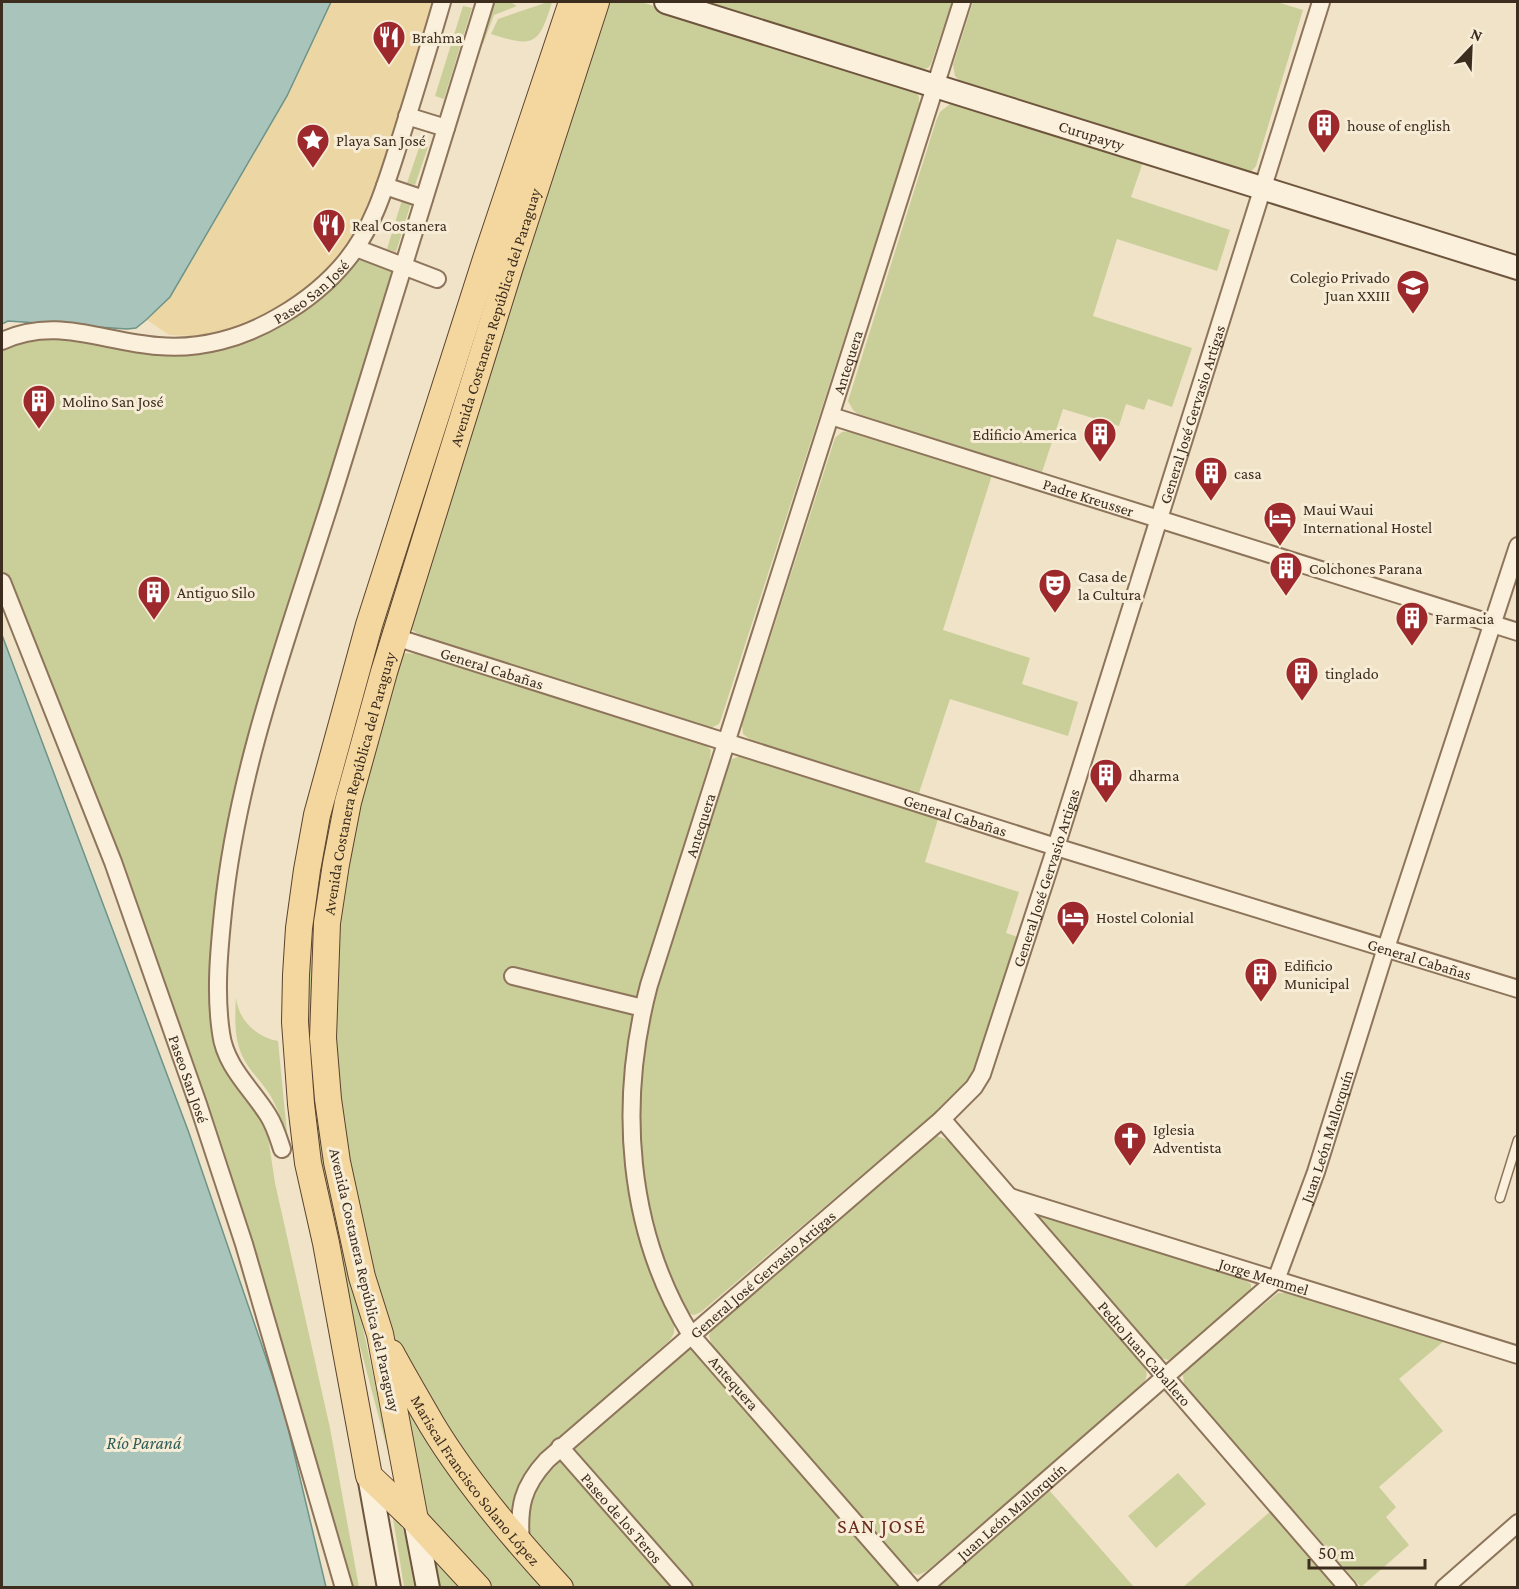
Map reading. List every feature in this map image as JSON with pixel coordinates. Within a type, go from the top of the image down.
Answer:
[{"type":"main road","name":"Avenida Costanera República del Paraguay","points":[[369,1476],[328,1254],[308,1163],[295,1022],[299,928],[317,815],[369,625],[486,259],[572,2]]},
{"type":"main road","name":"Avenida Costanera República del Paraguay","points":[[415,1520],[380,1334],[362,1277],[337,1162],[328,1099],[323,1038],[327,923],[348,802],[395,637],[509,270],[596,2]]},
{"type":"main road","name":"Mariscal Francisco Solano López","points":[[380,1334],[433,1427],[521,1545],[560,1587]]},
{"type":"main road","points":[[369,1476],[415,1520],[478,1587]]},
{"type":"street","name":"Paseo San José","points":[[2,341],[25,332],[51,329],[157,346],[194,346],[230,339],[267,324],[302,302],[334,274],[356,248],[372,219],[408,116],[442,2]]},
{"type":"street","points":[[282,1149],[269,1116],[231,1062],[223,1045],[219,1002],[220,949],[226,880],[240,801],[271,686],[366,392],[485,2]]},
{"type":"street","name":"Curupayty","points":[[666,2],[1518,268]]},
{"type":"street","name":"Antequera","points":[[912,1587],[691,1335],[678,1313],[661,1277],[645,1226],[636,1177],[631,1100],[634,1061],[643,1008],[962,2]]},
{"type":"street","name":"General José Gervasio Artigas","points":[[521,1545],[520,1514],[528,1485],[536,1472],[560,1447],[942,1119],[974,1087],[982,1074],[1056,847],[1321,2]]},
{"type":"street","points":[[408,116],[446,128]]},
{"type":"street","points":[[385,186],[424,199]]},
{"type":"street","points":[[356,248],[437,279]]},
{"type":"street","name":"Padre Kreusser","points":[[831,416],[1518,632]]},
{"type":"street","name":"Juan León Mallorquín","points":[[923,1587],[1276,1280],[1316,1172],[1386,948],[1518,546]]},
{"type":"street","name":"Paseo San José","points":[[2,582],[113,862],[198,1104],[244,1244],[344,1587]]},
{"type":"street","name":"General Cabañas","points":[[395,637],[1056,847],[1518,990]]},
{"type":"street","points":[[513,976],[643,1008]]},
{"type":"street","name":"Pedro Juan Caballero","points":[[942,1119],[1348,1587]]},
{"type":"street","name":"Jorge Memmel","points":[[1010,1197],[1518,1355]]},
{"type":"street","name":"Paseo de los Teros","points":[[560,1447],[684,1587]]},
{"type":"street","name":"Avenida Costanera República del Paraguay","points":[[369,1476],[389,1587]]},
{"type":"street","name":"Avenida Costanera República del Paraguay","points":[[415,1520],[428,1587]]},
{"type":"street","points":[[1443,1587],[1518,1523]]},
{"type":"lane","points":[[1500,1198],[1518,1140]]},
{"type":"green space","points":[[493,2],[510,2],[517,6],[494,15],[483,44],[479,45]]},
{"type":"green space","points":[[552,2],[543,27],[533,39],[517,41],[491,34],[498,19]]},
{"type":"green space","points":[[602,2],[641,2],[909,86],[919,98],[917,114],[721,719],[719,724],[711,728],[423,637],[412,630],[410,625]]},
{"type":"green space","points":[[697,2],[952,2],[931,64],[928,68],[918,70]]},
{"type":"green space","points":[[973,2],[1277,2],[1303,10],[1256,166],[1249,174],[963,84],[955,76],[953,65]]},
{"type":"green space","points":[[463,6],[472,8],[444,99],[435,96]]},
{"type":"green space","points":[[562,64],[337,807],[331,1179],[396,1482],[350,1305],[324,1187],[309,1067],[306,960],[312,909],[328,821],[363,690],[452,401]]},
{"type":"green space","points":[[950,104],[957,104],[1143,162],[1131,197],[1230,230],[1217,271],[1117,239],[1093,316],[1192,348],[1172,407],[1148,399],[1144,410],[1126,404],[1119,426],[1063,409],[1042,472],[858,414],[848,401],[936,121],[940,112]]},
{"type":"green space","points":[[420,145],[428,147],[415,185],[407,183]]},
{"type":"green space","points":[[402,200],[411,203],[396,252],[387,249]]},
{"type":"green space","points":[[356,254],[398,270],[250,745],[216,1034],[264,1124],[268,1137],[275,1183],[330,1428],[359,1587],[349,1587],[279,1340],[2,575],[2,346],[32,335],[205,350]]},
{"type":"green space","points":[[851,431],[992,475],[943,630],[1030,658],[1022,684],[1078,702],[1068,736],[950,699],[919,793],[752,741],[743,734],[742,725],[835,438],[842,432]]},
{"type":"green space","points":[[404,653],[416,654],[702,742],[711,750],[710,760],[639,987],[624,1073],[622,1116],[624,1159],[630,1202],[641,1244],[655,1285],[674,1325],[674,1333],[670,1340],[533,1462],[519,1487],[512,1515],[491,1500],[399,1349],[384,1314],[348,1169],[334,1048],[338,932],[354,821],[399,657]]},
{"type":"green space","points":[[740,756],[938,819],[925,862],[1019,892],[1006,933],[1018,937],[975,1069],[967,1083],[956,1095],[701,1312],[694,1315],[688,1313],[673,1280],[660,1245],[651,1210],[641,1138],[642,1065],[647,1029],[660,979],[727,768],[732,759]]},
{"type":"green space","points":[[236,997],[244,1020],[262,1036],[278,1041],[288,1143],[273,1101],[241,1053],[236,1032]]},
{"type":"green space","points":[[937,1136],[948,1140],[1144,1366],[1147,1374],[1141,1387],[927,1571],[918,1575],[908,1571],[712,1346],[709,1336],[713,1327],[932,1137]]},
{"type":"green space","points":[[1031,1212],[1242,1279],[1251,1284],[1251,1292],[1173,1358],[1168,1360],[1157,1357]]},
{"type":"green space","points":[[1278,1293],[1287,1293],[1444,1341],[1399,1379],[1443,1431],[1379,1487],[1396,1507],[1386,1517],[1409,1545],[1361,1587],[1184,1385],[1183,1375],[1189,1366]]},
{"type":"green space","points":[[691,1335],[912,1587],[560,1587],[520,1530],[528,1485]]},
{"type":"green space","points":[[400,1387],[548,1587],[492,1587],[424,1515]]},
{"type":"green space","points":[[1178,1473],[1206,1504],[1156,1548],[1128,1516]]},
{"type":"green space","points":[[1049,1490],[1134,1587],[938,1587],[940,1585]]},
{"type":"green space","points":[[1272,1510],[1339,1588],[1182,1588]]},
{"type":"green space","points":[[392,1512],[398,1519],[406,1537],[415,1587],[404,1587]]},
{"type":"green space","points":[[432,1556],[470,1587],[438,1587]]},
{"type":"sand","name":"Playa San José","points":[[331,2],[435,2],[379,174],[358,228],[338,259],[312,287],[282,310],[221,332],[195,336],[169,335],[147,320],[170,297],[249,163],[287,96]]},
{"type":"water","points":[[2,2],[331,2],[287,96],[170,297],[136,328],[8,321],[2,324]]},
{"type":"water","name":"Río Paraná","points":[[2,635],[189,1133],[283,1407],[326,1587],[2,1587]]},
{"type":"place","name":"Brahma","points":[[389,66]]},
{"type":"place","name":"house of english","points":[[1324,154]]},
{"type":"place","name":"Playa San José","points":[[313,169]]},
{"type":"place","name":"Real Costanera","points":[[329,254]]},
{"type":"place","name":"Colegio Privado Juan XXIII","points":[[1413,315]]},
{"type":"place","name":"Molino San José","points":[[39,430]]},
{"type":"place","name":"Edificio America","points":[[1100,463]]},
{"type":"place","name":"casa","points":[[1211,502]]},
{"type":"place","name":"Maui Waui International Hostel","points":[[1280,547]]},
{"type":"place","name":"Colchones Parana","points":[[1286,597]]},
{"type":"place","name":"Casa de la Cultura","points":[[1055,614]]},
{"type":"place","name":"Antiguo Silo","points":[[154,621]]},
{"type":"place","name":"Farmacia","points":[[1412,647]]},
{"type":"place","name":"tinglado","points":[[1302,702]]},
{"type":"place","name":"dharma","points":[[1106,804]]},
{"type":"place","name":"Hostel Colonial","points":[[1073,946]]},
{"type":"place","name":"Edificio Municipal","points":[[1261,1003]]},
{"type":"place","name":"Iglesia Adventista","points":[[1130,1167]]},
{"type":"district","name":"SAN JOSÉ","points":[[882,1526]]}]
